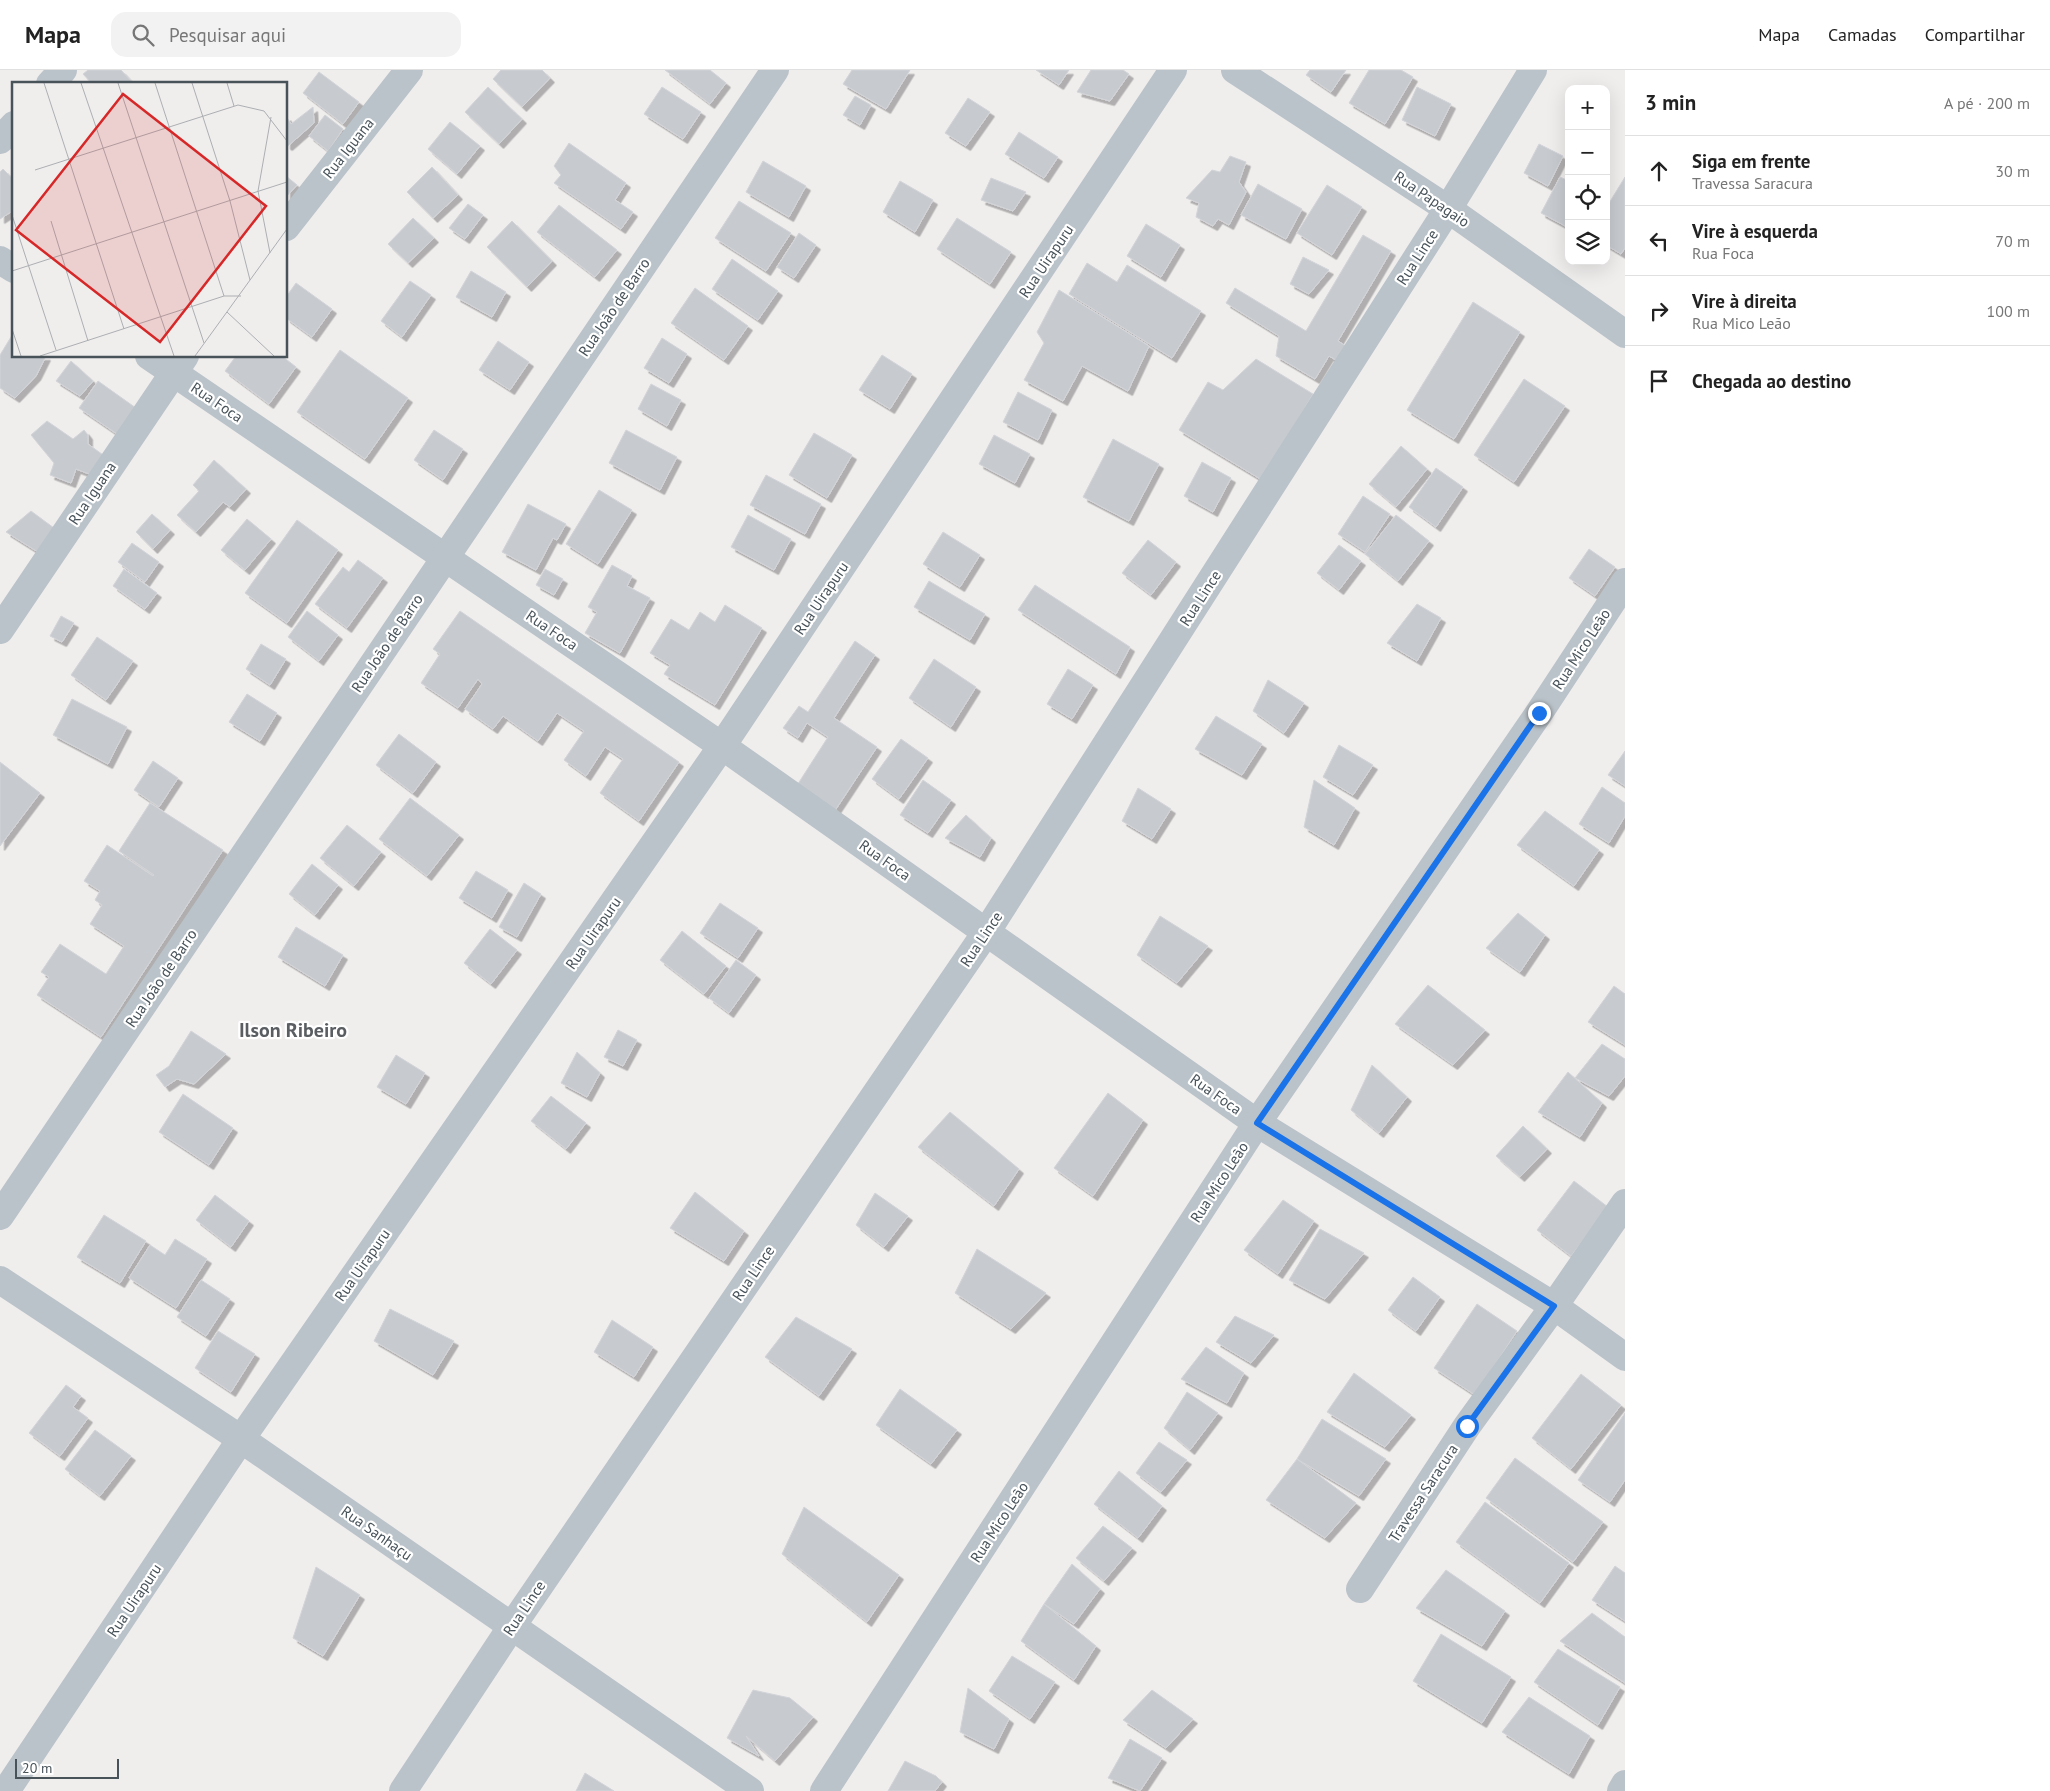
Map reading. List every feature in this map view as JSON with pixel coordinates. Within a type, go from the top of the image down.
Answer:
[{"type":"street","points":[[52,82],[63,70]]},
{"type":"street","name":"Rua Iguana","points":[[288,224],[409,70]]},
{"type":"street","name":"Rua João de Barro","points":[[0,1216],[776,70]]},
{"type":"street","name":"Rua Uirapuru","points":[[6,1791],[241,1439],[722,746],[1174,70]]},
{"type":"street","name":"Rua Papagaio","points":[[1235,70],[1448,209],[1625,334]]},
{"type":"street","name":"Rua Lince","points":[[403,1791],[512,1626],[987,931],[1448,209],[1534,70]]},
{"type":"street","points":[[0,140],[12,127]]},
{"type":"street","points":[[0,260],[12,268]]},
{"type":"street","name":"Rua Foca","points":[[156,358],[179,364],[445,558],[722,746],[1257,1123],[1554,1306],[1625,1357]]},
{"type":"street","name":"Rua Iguana","points":[[0,630],[179,364]]},
{"type":"street","name":"Rua Mico Leão","points":[[824,1791],[1257,1123],[1539,713],[1625,582]]},
{"type":"street","name":"Travessa Saracura","points":[[1360,1589],[1467,1426],[1554,1306],[1625,1203]]},
{"type":"street","name":"Rua Sanhaçu","points":[[0,1280],[241,1439],[750,1791]]},
{"type":"street","points":[[1620,1791],[1625,1784]]},
{"type":"building","points":[[88,70],[121,70],[132,82],[90,82],[83,74]]},
{"type":"building","points":[[501,70],[542,70],[550,78],[522,107],[493,79]]},
{"type":"building","points":[[665,70],[710,70],[726,83],[710,104]]},
{"type":"building","points":[[852,70],[910,70],[886,109],[843,84]]},
{"type":"building","points":[[1036,70],[1069,70],[1059,85]]},
{"type":"building","points":[[1091,70],[1123,70],[1129,74],[1110,101],[1077,92]]},
{"type":"building","points":[[1310,70],[1346,70],[1331,92],[1306,75]]},
{"type":"building","points":[[1369,70],[1401,70],[1413,77],[1385,124],[1349,103]]},
{"type":"building","points":[[319,72],[359,102],[343,124],[303,93]]},
{"type":"building","points":[[488,87],[522,119],[499,144],[465,112]]},
{"type":"building","points":[[662,87],[701,112],[683,139],[644,114]]},
{"type":"building","points":[[1417,87],[1451,104],[1435,136],[1402,120]]},
{"type":"building","points":[[855,96],[871,105],[860,125],[843,115]]},
{"type":"building","points":[[968,98],[990,112],[966,146],[945,133]]},
{"type":"building","points":[[313,107],[314,123],[288,146],[288,119],[291,124]]},
{"type":"building","points":[[325,115],[343,129],[328,151],[309,136]]},
{"type":"building","points":[[450,122],[480,146],[457,174],[428,149]]},
{"type":"building","points":[[1019,132],[1058,157],[1044,178],[1005,154]]},
{"type":"building","points":[[569,143],[626,183],[615,200],[633,212],[621,229],[554,183],[561,175],[554,166]]},
{"type":"building","points":[[1539,144],[1563,156],[1548,186],[1524,173]]},
{"type":"building","points":[[1230,156],[1246,162],[1239,182],[1246,192],[1229,225],[1218,219],[1213,226],[1196,217],[1199,203],[1186,198],[1212,170],[1220,172]]},
{"type":"building","points":[[763,161],[806,186],[789,217],[746,192]]},
{"type":"building","points":[[432,167],[458,195],[433,218],[407,192]]},
{"type":"building","points":[[3,169],[12,178],[12,211],[0,219],[0,172]]},
{"type":"building","points":[[1560,177],[1565,179],[1565,226],[1541,213]]},
{"type":"building","points":[[1625,177],[1625,248],[1621,254],[1610,247],[1610,201]]},
{"type":"building","points":[[288,178],[297,185],[288,195]]},
{"type":"building","points":[[991,178],[1026,192],[1013,211],[981,200]]},
{"type":"building","points":[[900,181],[933,200],[915,232],[883,212]]},
{"type":"building","points":[[1258,184],[1302,209],[1286,239],[1241,215]]},
{"type":"building","points":[[1327,185],[1362,207],[1332,255],[1297,233]]},
{"type":"building","points":[[739,201],[791,233],[766,271],[715,238]]},
{"type":"building","points":[[468,204],[483,215],[465,239],[449,228]]},
{"type":"building","points":[[559,205],[617,250],[595,277],[537,232]]},
{"type":"building","points":[[413,218],[434,238],[408,263],[388,244]]},
{"type":"building","points":[[957,218],[1011,252],[990,284],[937,249]]},
{"type":"building","points":[[512,221],[552,261],[527,287],[487,247]]},
{"type":"building","points":[[1146,224],[1180,245],[1161,277],[1127,256]]},
{"type":"building","points":[[799,233],[816,245],[794,278],[777,267]]},
{"type":"building","points":[[1363,235],[1391,251],[1338,341],[1349,348],[1341,363],[1329,356],[1315,379],[1276,356],[1279,336],[1226,303],[1235,288],[1306,331]]},
{"type":"building","points":[[1303,257],[1329,270],[1309,294],[1290,284]]},
{"type":"building","points":[[732,259],[778,291],[758,320],[712,289]]},
{"type":"building","points":[[1087,263],[1117,282],[1127,265],[1201,311],[1172,358],[1069,294]]},
{"type":"building","points":[[471,271],[506,292],[492,317],[456,297]]},
{"type":"building","points":[[410,281],[431,295],[402,337],[381,321]]},
{"type":"building","points":[[296,283],[332,309],[312,337],[288,319],[288,294]]},
{"type":"building","points":[[695,288],[748,326],[724,360],[671,323]]},
{"type":"building","points":[[1059,290],[1149,346],[1128,391],[1082,366],[1063,401],[1024,380],[1044,343],[1037,332]]},
{"type":"building","points":[[1473,302],[1520,332],[1454,439],[1407,410]]},
{"type":"building","points":[[12,335],[12,358],[45,358],[36,376],[15,398],[0,388],[0,355]]},
{"type":"building","points":[[662,338],[687,354],[669,383],[644,368]]},
{"type":"building","points":[[498,341],[529,362],[510,390],[479,370]]},
{"type":"building","points":[[340,350],[408,398],[365,459],[297,412]]},
{"type":"building","points":[[882,355],[912,374],[890,409],[859,390]]},
{"type":"building","points":[[235,358],[285,358],[296,367],[269,404],[225,371]]},
{"type":"building","points":[[1256,359],[1313,394],[1262,480],[1179,430],[1208,382],[1223,390]]},
{"type":"building","points":[[71,361],[93,381],[80,396],[56,381]]},
{"type":"building","points":[[1524,379],[1565,406],[1514,482],[1474,455]]},
{"type":"building","points":[[98,381],[136,408],[117,434],[79,408]]},
{"type":"building","points":[[651,384],[681,400],[667,426],[638,409]]},
{"type":"building","points":[[1018,392],[1052,410],[1038,440],[1003,422]]},
{"type":"building","points":[[47,421],[73,439],[84,430],[88,435],[88,444],[106,457],[92,475],[76,469],[71,483],[50,475],[54,463],[31,435]]},
{"type":"building","points":[[434,430],[463,449],[443,480],[414,460]]},
{"type":"building","points":[[626,430],[677,457],[660,490],[609,463]]},
{"type":"building","points":[[814,433],[852,455],[827,498],[789,475]]},
{"type":"building","points":[[994,435],[1030,454],[1015,483],[979,464]]},
{"type":"building","points":[[1113,439],[1159,464],[1129,521],[1083,497]]},
{"type":"building","points":[[1401,446],[1427,469],[1396,507],[1369,484]]},
{"type":"building","points":[[214,460],[246,489],[230,507],[223,502],[196,532],[177,515],[199,491],[193,485]]},
{"type":"building","points":[[1202,462],[1231,478],[1213,512],[1184,496]]},
{"type":"building","points":[[1436,468],[1463,487],[1436,527],[1409,507]]},
{"type":"building","points":[[766,475],[821,504],[805,534],[750,505]]},
{"type":"building","points":[[599,490],[632,510],[598,564],[566,544]]},
{"type":"building","points":[[1363,496],[1390,514],[1365,552],[1338,534]]},
{"type":"building","points":[[528,504],[566,524],[557,540],[553,538],[536,570],[502,552]]},
{"type":"building","points":[[31,511],[54,528],[38,552],[6,532]]},
{"type":"building","points":[[152,514],[170,530],[153,549],[136,532]]},
{"type":"building","points":[[748,515],[791,539],[774,570],[731,547]]},
{"type":"building","points":[[1396,515],[1429,541],[1398,581],[1365,554]]},
{"type":"building","points":[[247,519],[271,539],[245,570],[221,550]]},
{"type":"building","points":[[297,520],[338,550],[287,623],[245,593]]},
{"type":"building","points":[[943,532],[980,555],[960,587],[923,564]]},
{"type":"building","points":[[1148,540],[1176,562],[1151,595],[1122,573]]},
{"type":"building","points":[[132,543],[159,562],[145,582],[118,562]]},
{"type":"building","points":[[1339,545],[1361,561],[1339,590],[1317,573]]},
{"type":"building","points":[[1589,549],[1615,567],[1595,596],[1569,578]]},
{"type":"building","points":[[358,560],[383,578],[347,628],[315,604],[343,567],[349,572]]},
{"type":"building","points":[[612,565],[632,576],[627,586],[650,598],[620,653],[585,633],[597,612],[588,607]]},
{"type":"building","points":[[124,569],[157,593],[145,609],[113,586]]},
{"type":"building","points":[[545,569],[563,579],[554,595],[536,585]]},
{"type":"building","points":[[929,581],[985,614],[970,640],[914,607]]},
{"type":"building","points":[[1035,585],[1130,647],[1116,674],[1018,610]]},
{"type":"building","points":[[1417,604],[1441,618],[1417,661],[1387,643]]},
{"type":"building","points":[[725,605],[762,628],[715,705],[664,674],[670,665],[650,653],[671,619],[689,630],[700,612],[715,622]]},
{"type":"building","points":[[307,611],[338,635],[319,661],[288,637]]},
{"type":"building","points":[[460,611],[679,762],[639,821],[600,793],[623,759],[605,747],[586,776],[564,760],[584,731],[557,713],[538,741],[503,716],[493,729],[465,709],[482,684],[478,679],[458,708],[421,683],[440,654],[433,649]]},
{"type":"building","points":[[61,616],[74,623],[62,642],[50,636]]},
{"type":"building","points":[[97,637],[133,661],[106,700],[71,675]]},
{"type":"building","points":[[855,641],[875,655],[834,718],[877,747],[832,815],[794,790],[828,737],[807,723],[798,738],[783,728],[799,706],[808,712]]},
{"type":"building","points":[[261,644],[286,659],[270,685],[246,669]]},
{"type":"building","points":[[934,659],[976,687],[951,727],[909,698]]},
{"type":"building","points":[[1068,669],[1093,685],[1072,719],[1047,704]]},
{"type":"building","points":[[1268,680],[1304,703],[1284,733],[1253,711]]},
{"type":"building","points":[[247,694],[277,713],[260,741],[229,722]]},
{"type":"building","points":[[72,699],[127,727],[108,764],[53,735]]},
{"type":"building","points":[[1216,716],[1262,744],[1242,775],[1195,749]]},
{"type":"building","points":[[399,734],[436,762],[413,793],[376,765]]},
{"type":"building","points":[[901,739],[928,758],[899,799],[872,779]]},
{"type":"building","points":[[1339,745],[1373,765],[1353,795],[1323,777]]},
{"type":"building","points":[[1625,751],[1625,786],[1608,775]]},
{"type":"building","points":[[153,761],[178,778],[159,807],[134,790]]},
{"type":"building","points":[[0,762],[40,793],[0,846]]},
{"type":"building","points":[[923,780],[951,800],[928,833],[900,815]]},
{"type":"building","points":[[1314,780],[1355,808],[1334,845],[1304,827]]},
{"type":"building","points":[[1602,787],[1625,803],[1625,816],[1609,843],[1579,824]]},
{"type":"building","points":[[1138,788],[1171,809],[1152,839],[1122,821]]},
{"type":"building","points":[[410,798],[459,835],[427,876],[379,839]]},
{"type":"building","points":[[150,803],[223,850],[101,1037],[37,995],[49,977],[41,972],[60,944],[106,974],[124,946],[90,924],[102,905],[95,900],[100,891],[84,881],[107,845],[154,875],[119,851]]},
{"type":"building","points":[[1545,811],[1599,850],[1574,886],[1517,845]]},
{"type":"building","points":[[966,815],[991,838],[980,857],[945,838]]},
{"type":"building","points":[[347,825],[381,852],[354,886],[320,858]]},
{"type":"building","points":[[312,864],[338,885],[315,915],[289,894]]},
{"type":"building","points":[[476,871],[508,890],[492,918],[459,898]]},
{"type":"building","points":[[524,883],[541,894],[517,937],[499,927]]},
{"type":"building","points":[[720,903],[758,928],[738,958],[700,933]]},
{"type":"building","points":[[1518,913],[1545,935],[1520,972],[1486,948]]},
{"type":"building","points":[[1160,916],[1208,946],[1177,983],[1137,955]]},
{"type":"building","points":[[296,927],[343,955],[325,986],[278,957]]},
{"type":"building","points":[[490,929],[517,950],[491,984],[464,963]]},
{"type":"building","points":[[682,931],[726,966],[704,994],[660,960]]},
{"type":"building","points":[[736,960],[756,975],[729,1013],[709,998]]},
{"type":"building","points":[[1428,985],[1485,1030],[1453,1065],[1395,1024]]},
{"type":"building","points":[[1614,986],[1625,994],[1625,1045],[1588,1022]]},
{"type":"building","points":[[618,1030],[637,1040],[623,1066],[604,1057]]},
{"type":"building","points":[[191,1031],[226,1054],[194,1084],[177,1079],[165,1087],[156,1075],[169,1066]]},
{"type":"building","points":[[1602,1044],[1625,1059],[1625,1076],[1609,1096],[1575,1078]]},
{"type":"building","points":[[577,1052],[600,1073],[587,1097],[561,1083]]},
{"type":"building","points":[[396,1055],[425,1073],[406,1104],[377,1087]]},
{"type":"building","points":[[1372,1065],[1407,1097],[1379,1133],[1351,1110]]},
{"type":"building","points":[[1568,1072],[1602,1103],[1580,1137],[1538,1112]]},
{"type":"building","points":[[1108,1093],[1143,1120],[1093,1196],[1054,1168]]},
{"type":"building","points":[[183,1094],[233,1128],[209,1165],[159,1132]]},
{"type":"building","points":[[551,1096],[586,1123],[566,1149],[531,1121]]},
{"type":"building","points":[[950,1112],[1019,1169],[994,1206],[918,1147]]},
{"type":"building","points":[[1523,1126],[1547,1149],[1520,1177],[1496,1156]]},
{"type":"building","points":[[1574,1181],[1608,1207],[1571,1256],[1537,1230]]},
{"type":"building","points":[[695,1192],[744,1231],[724,1261],[670,1228]]},
{"type":"building","points":[[875,1193],[908,1216],[884,1247],[856,1225]]},
{"type":"building","points":[[215,1195],[249,1221],[231,1247],[196,1220]]},
{"type":"building","points":[[1283,1200],[1314,1221],[1278,1274],[1244,1250]]},
{"type":"building","points":[[104,1215],[146,1241],[120,1283],[77,1257]]},
{"type":"building","points":[[1320,1229],[1364,1253],[1325,1299],[1289,1280]]},
{"type":"building","points":[[175,1239],[207,1259],[176,1308],[129,1278],[150,1245],[165,1255]]},
{"type":"building","points":[[977,1249],[1046,1293],[1011,1329],[955,1293]]},
{"type":"building","points":[[1413,1277],[1440,1297],[1416,1331],[1388,1310]]},
{"type":"building","points":[[201,1280],[230,1299],[206,1336],[177,1317]]},
{"type":"building","points":[[1477,1304],[1517,1331],[1475,1395],[1434,1368]]},
{"type":"building","points":[[390,1309],[454,1341],[433,1375],[374,1341]]},
{"type":"building","points":[[1235,1316],[1274,1335],[1251,1363],[1216,1342]]},
{"type":"building","points":[[796,1317],[852,1349],[819,1396],[765,1357]]},
{"type":"building","points":[[612,1320],[653,1347],[634,1377],[594,1352]]},
{"type":"building","points":[[218,1331],[255,1354],[231,1392],[195,1368]]},
{"type":"building","points":[[1206,1347],[1244,1373],[1227,1403],[1181,1379]]},
{"type":"building","points":[[1354,1373],[1411,1415],[1385,1447],[1327,1412]]},
{"type":"building","points":[[1581,1374],[1621,1405],[1571,1469],[1532,1438]]},
{"type":"building","points":[[66,1385],[81,1396],[73,1407],[88,1418],[60,1456],[29,1433]]},
{"type":"building","points":[[900,1389],[957,1430],[931,1464],[876,1425]]},
{"type":"building","points":[[1187,1392],[1218,1413],[1190,1450],[1164,1428]]},
{"type":"building","points":[[1625,1413],[1625,1480],[1610,1502],[1578,1480]]},
{"type":"building","points":[[1322,1419],[1386,1459],[1359,1496],[1297,1459]]},
{"type":"building","points":[[95,1430],[131,1456],[100,1496],[65,1469]]},
{"type":"building","points":[[1159,1442],[1187,1460],[1161,1492],[1136,1473]]},
{"type":"building","points":[[1515,1458],[1603,1522],[1573,1562],[1486,1498]]},
{"type":"building","points":[[1297,1459],[1356,1503],[1325,1538],[1266,1500]]},
{"type":"building","points":[[1119,1471],[1162,1506],[1138,1538],[1094,1504]]},
{"type":"building","points":[[1485,1502],[1569,1563],[1540,1603],[1456,1542]]},
{"type":"building","points":[[804,1507],[899,1575],[867,1622],[782,1554]]},
{"type":"building","points":[[1103,1526],[1132,1548],[1104,1581],[1076,1558]]},
{"type":"building","points":[[1072,1564],[1100,1589],[1074,1624],[1044,1604]]},
{"type":"building","points":[[1615,1566],[1625,1573],[1625,1621],[1592,1600]]},
{"type":"building","points":[[316,1567],[360,1595],[323,1656],[293,1638]]},
{"type":"building","points":[[1446,1570],[1505,1611],[1482,1646],[1416,1608]]},
{"type":"building","points":[[1044,1604],[1096,1646],[1074,1680],[1021,1641]]},
{"type":"building","points":[[1592,1613],[1625,1637],[1625,1683],[1560,1641]]},
{"type":"building","points":[[1441,1634],[1511,1677],[1482,1723],[1413,1681]]},
{"type":"building","points":[[1558,1649],[1620,1687],[1598,1725],[1534,1682]]},
{"type":"building","points":[[1012,1656],[1055,1682],[1030,1719],[989,1691]]},
{"type":"building","points":[[968,1688],[1009,1719],[994,1749],[960,1732]]},
{"type":"building","points":[[753,1690],[790,1698],[813,1717],[775,1761],[746,1736],[759,1756],[727,1738]]},
{"type":"building","points":[[1152,1690],[1193,1719],[1166,1748],[1123,1720]]},
{"type":"building","points":[[1529,1697],[1590,1736],[1569,1774],[1502,1732]]},
{"type":"building","points":[[1130,1739],[1162,1758],[1140,1791],[1108,1778]]},
{"type":"building","points":[[905,1761],[936,1776],[942,1782],[935,1791],[888,1791]]},
{"type":"building","points":[[585,1773],[614,1791],[576,1791]]},
{"type":"district","name":"Ilson Ribeiro","points":[[293,1030]]},
{"type":"route","points":[[1467,1426],[1554,1306],[1257,1123],[1539,713]]}]
